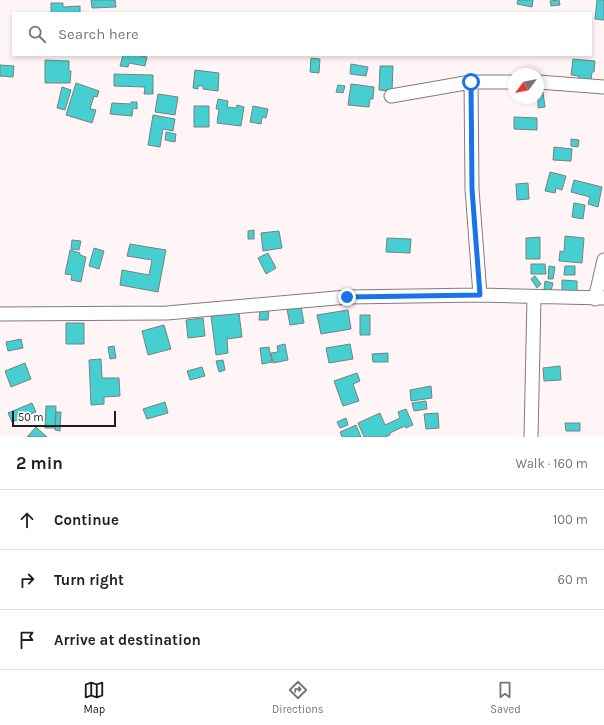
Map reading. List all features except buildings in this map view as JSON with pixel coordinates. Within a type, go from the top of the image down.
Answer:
[{"type":"street","points":[[391,96],[471,82],[508,82]]},
{"type":"street","points":[[471,82],[472,189],[480,295]]},
{"type":"street","points":[[544,82],[604,87]]},
{"type":"street","points":[[0,314],[167,313],[347,297],[480,295],[599,299],[604,260]]},
{"type":"street","points":[[531,437],[534,298]]},
{"type":"route","points":[[347,297],[480,295],[472,189],[471,82]]}]
